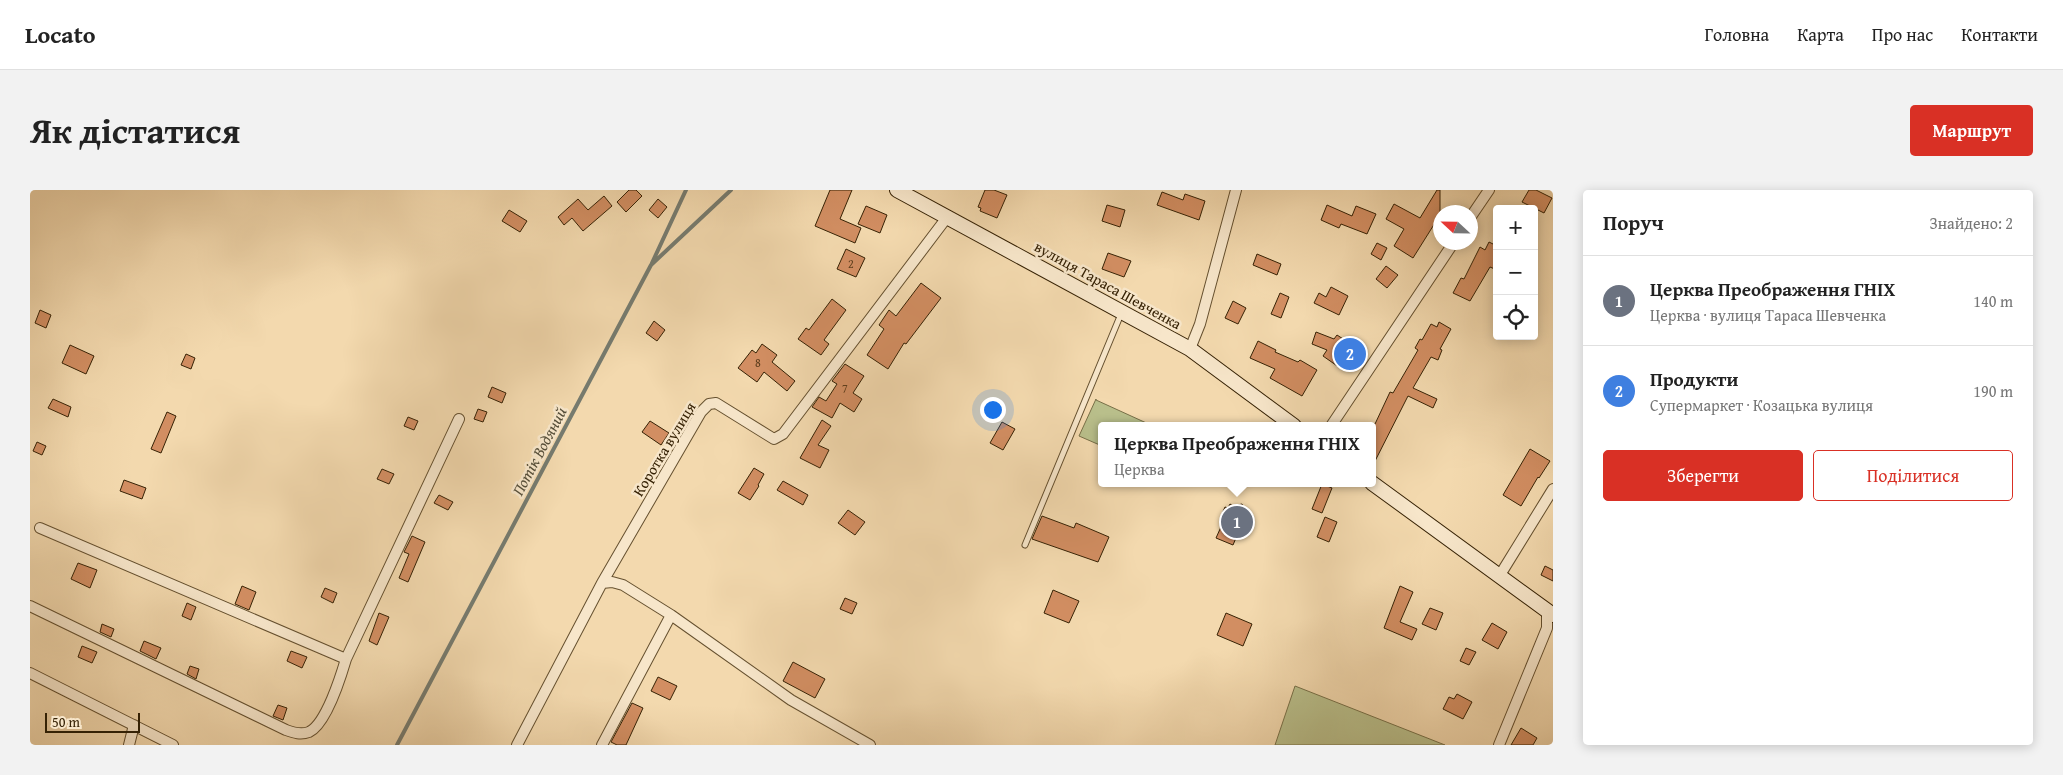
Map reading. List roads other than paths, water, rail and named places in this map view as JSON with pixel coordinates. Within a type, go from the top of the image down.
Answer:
[{"type":"street","name":"вулиця Тараса Шевченка","points":[[897,190],[1190,349],[1289,422]]},
{"type":"street","points":[[1190,349],[1200,324],[1236,190]]},
{"type":"street","points":[[1478,206],[1489,190]]},
{"type":"street","name":"Коротка вулиця","points":[[517,745],[602,583],[700,412],[709,404],[716,403],[774,439],[783,434],[948,216]]},
{"type":"street","points":[[1334,422],[1449,250]]},
{"type":"street","points":[[30,606],[296,734],[308,733],[317,727],[338,685],[346,658],[459,419]]},
{"type":"street","points":[[1376,486],[1550,613],[1547,628],[1499,745]]},
{"type":"street","points":[[1500,575],[1553,489]]},
{"type":"street","points":[[40,528],[346,658]]},
{"type":"street","points":[[602,583],[612,582],[623,585],[672,615],[790,700],[870,745]]},
{"type":"street","points":[[602,745],[672,615]]},
{"type":"street","points":[[30,673],[173,745]]},
{"type":"street","points":[[129,745],[134,725]]},
{"type":"lane","points":[[1025,545],[1122,312]]},
{"type":"waterway","points":[[652,263],[686,190]]},
{"type":"waterway","name":"Потік Водяний","points":[[397,745],[651,265],[731,190]]},
{"type":"place","name":"Продукти","points":[[1350,354]]},
{"type":"place","name":"Церква Преображення ГНІХ","points":[[1237,522]]}]
